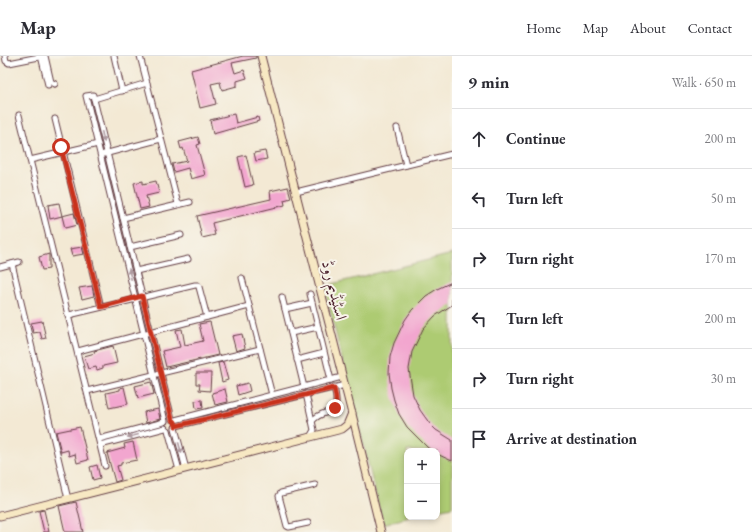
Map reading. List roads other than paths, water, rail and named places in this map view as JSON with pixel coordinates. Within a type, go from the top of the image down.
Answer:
[{"type":"main road","name":"اسٹیڈیم روڈ","points":[[261,56],[381,532]]},
{"type":"main road","points":[[0,516],[342,429],[347,425],[352,413]]},
{"type":"street","points":[[5,56],[6,61],[9,63],[43,56]]},
{"type":"street","points":[[43,56],[51,82],[55,84]]},
{"type":"street","points":[[43,56],[48,85]]},
{"type":"street","points":[[114,56],[122,91]]},
{"type":"street","points":[[140,56],[178,204]]},
{"type":"street","points":[[94,99],[147,84]]},
{"type":"street","points":[[93,95],[122,218],[174,419],[182,469],[166,425],[86,96],[93,95]]},
{"type":"street","points":[[19,115],[105,466]]},
{"type":"street","points":[[55,119],[101,307]]},
{"type":"street","points":[[397,128],[406,165]]},
{"type":"street","points":[[100,156],[162,139]]},
{"type":"street","points":[[30,160],[98,144]]},
{"type":"street","points":[[296,192],[452,154]]},
{"type":"street","points":[[122,218],[190,202]]},
{"type":"street","points":[[130,247],[180,235]]},
{"type":"street","points":[[136,271],[188,258]]},
{"type":"street","points":[[0,267],[19,262]]},
{"type":"street","points":[[12,264],[68,499]]},
{"type":"street","points":[[242,278],[272,395]]},
{"type":"street","points":[[69,315],[142,296],[198,285],[206,317]]},
{"type":"street","points":[[310,294],[331,380]]},
{"type":"street","points":[[282,297],[304,387]]},
{"type":"street","points":[[285,309],[312,303]]},
{"type":"street","points":[[78,351],[249,306]]},
{"type":"street","points":[[291,333],[318,327]]},
{"type":"street","points":[[87,391],[154,376],[260,349]]},
{"type":"street","points":[[297,360],[324,354]]},
{"type":"street","points":[[100,445],[166,425],[169,418],[174,419],[342,377]]},
{"type":"street","points":[[99,439],[166,425],[175,427],[334,388],[344,384]]},
{"type":"street","points":[[312,421],[319,415],[331,412],[335,408],[336,399],[334,388]]},
{"type":"street","points":[[306,394],[314,430],[309,438]]},
{"type":"street","points":[[308,522],[289,527],[287,526],[280,496],[281,493],[315,484]]},
{"type":"street","points":[[298,525],[300,532]]}]
